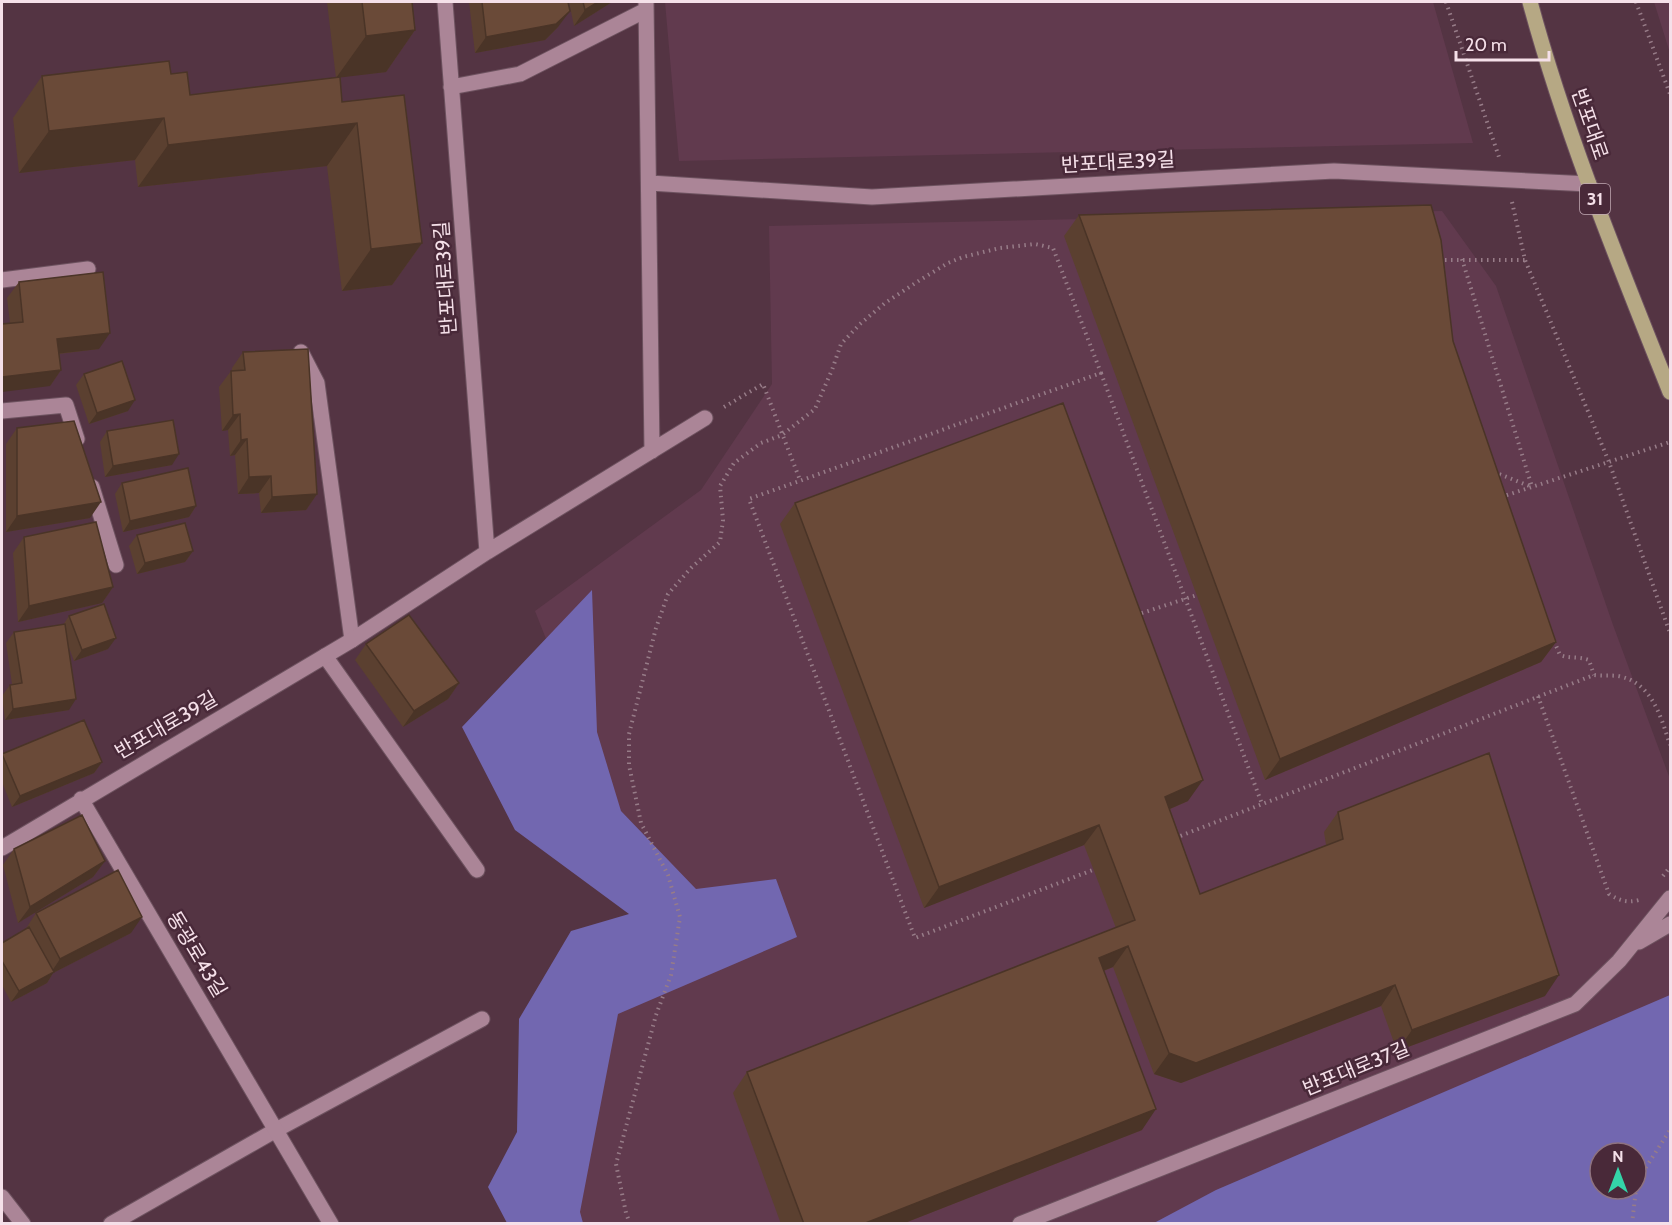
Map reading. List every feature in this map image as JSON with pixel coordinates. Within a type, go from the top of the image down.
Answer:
[{"type":"main road","name":"반포대로","points":[[1530,2],[1546,61],[1589,184],[1671,392]]},
{"type":"street","name":"반포대로39길","points":[[445,2],[487,552]]},
{"type":"street","points":[[451,87],[520,74],[646,6],[652,452]]},
{"type":"street","name":"반포대로39길","points":[[650,183],[872,197],[1334,171],[1589,184]]},
{"type":"street","points":[[2,280],[88,268]]},
{"type":"street","points":[[299,350],[317,383],[352,640]]},
{"type":"street","points":[[2,411],[66,405],[80,450]]},
{"type":"street","name":"반포대로39길","points":[[2,848],[352,640],[487,552],[705,418]]},
{"type":"street","points":[[87,473],[116,565]]},
{"type":"street","points":[[325,656],[477,870]]},
{"type":"street","name":"동광로43길","points":[[81,799],[331,1224]]},
{"type":"street","name":"반포대로37길","points":[[1020,1224],[1575,1004],[1631,946],[1671,898]]},
{"type":"street","points":[[1631,946],[1671,924]]},
{"type":"street","points":[[111,1224],[276,1130],[482,1019]]},
{"type":"street","points":[[2,1197],[23,1224]]},
{"type":"path","points":[[1446,2],[1507,180],[1525,260],[1609,462],[1671,633]]},
{"type":"path","points":[[1636,2],[1671,94]]},
{"type":"path","points":[[630,1224],[616,1164],[656,1015],[671,975],[680,917],[668,874],[641,823],[629,765],[629,734],[656,628],[668,594],[691,568],[720,542],[723,520],[720,486],[734,463],[761,443],[782,435],[815,409],[841,344],[885,303],[948,263],[978,252],[1035,244],[1053,248],[1262,804]]},
{"type":"path","points":[[1462,259],[1532,487]]},
{"type":"path","points":[[1435,260],[1525,260]]},
{"type":"path","points":[[1101,374],[749,499],[915,938],[1101,867]]},
{"type":"path","points":[[705,418],[763,384],[800,480]]},
{"type":"path","points":[[1496,498],[1671,442]]},
{"type":"path","points":[[1493,471],[1532,487]]},
{"type":"path","points":[[1131,617],[1209,591]]},
{"type":"path","points":[[1552,636],[1560,655],[1569,659],[1580,656],[1589,660],[1594,675]]},
{"type":"path","points":[[1166,841],[1594,675],[1620,676],[1643,687],[1658,707],[1671,744]]},
{"type":"path","points":[[1538,696],[1610,894],[1618,900],[1629,902],[1641,900]]},
{"type":"path","points":[[1660,880],[1671,867]]},
{"type":"path","points":[[1648,1164],[1671,1130]]},
{"type":"path","points":[[1632,1224],[1635,1201]]},
{"type":"shaded area","points":[[665,2],[1433,2],[1473,143],[679,161]]},
{"type":"shaded area","points":[[1654,2],[1670,2],[1670,53]]},
{"type":"shaded area","points":[[1442,211],[1496,286],[1613,625],[1670,779],[1670,1033],[1236,1223],[555,1223],[568,1014],[678,972],[535,611],[701,490],[772,384],[769,226]]},
{"type":"shaded area","points":[[592,590],[597,732],[621,811],[696,889],[776,879],[797,937],[618,1014],[580,1212],[583,1223],[507,1223],[488,1187],[517,1132],[519,1019],[571,931],[629,914],[515,830],[462,727]]},
{"type":"shaded area","points":[[1670,995],[1670,1223],[1154,1223],[1216,1190]]},
{"type":"building","points":[[362,2],[412,2],[415,30],[366,36]]},
{"type":"building","points":[[482,2],[568,2],[570,11],[556,24],[486,37]]},
{"type":"building","points":[[583,2],[598,2],[585,10]]},
{"type":"building","points":[[169,61],[171,74],[187,72],[190,95],[340,77],[342,102],[404,95],[422,243],[371,249],[357,123],[168,145],[164,118],[49,131],[42,76]]},
{"type":"building","points":[[1431,205],[1441,240],[1453,341],[1556,642],[1280,759],[1079,215]]},
{"type":"building","points":[[103,272],[110,333],[57,339],[61,370],[2,377],[2,324],[23,322],[19,282]]},
{"type":"building","points":[[308,349],[317,494],[272,497],[271,476],[249,477],[247,439],[241,440],[240,414],[233,415],[231,371],[245,370],[243,352]]},
{"type":"building","points":[[122,361],[135,400],[97,413],[84,374]]},
{"type":"building","points":[[1063,403],[1203,780],[1165,797],[1200,894],[1343,839],[1338,812],[1489,753],[1559,975],[1412,1030],[1395,985],[1196,1063],[1169,1053],[1128,946],[1099,958],[1156,1109],[863,1224],[804,1224],[747,1072],[1135,920],[1099,825],[939,887],[795,503]]},
{"type":"building","points":[[173,420],[179,454],[113,466],[107,431]]},
{"type":"building","points":[[74,421],[101,502],[17,516],[17,428]]},
{"type":"building","points":[[188,468],[196,506],[130,521],[122,483]]},
{"type":"building","points":[[96,522],[113,587],[29,606],[24,537]]},
{"type":"building","points":[[185,523],[193,551],[145,563],[137,535]]},
{"type":"building","points":[[104,604],[116,638],[82,650],[69,616]]},
{"type":"building","points":[[409,615],[459,683],[414,711],[366,644]]},
{"type":"building","points":[[65,624],[76,699],[13,709],[10,685],[22,683],[14,632]]},
{"type":"building","points":[[84,720],[102,762],[20,796],[2,754]]},
{"type":"building","points":[[82,815],[105,861],[30,907],[14,849]]},
{"type":"building","points":[[118,870],[142,917],[60,959],[36,913]]},
{"type":"building","points":[[29,927],[54,972],[19,991],[2,961],[2,943]]}]
